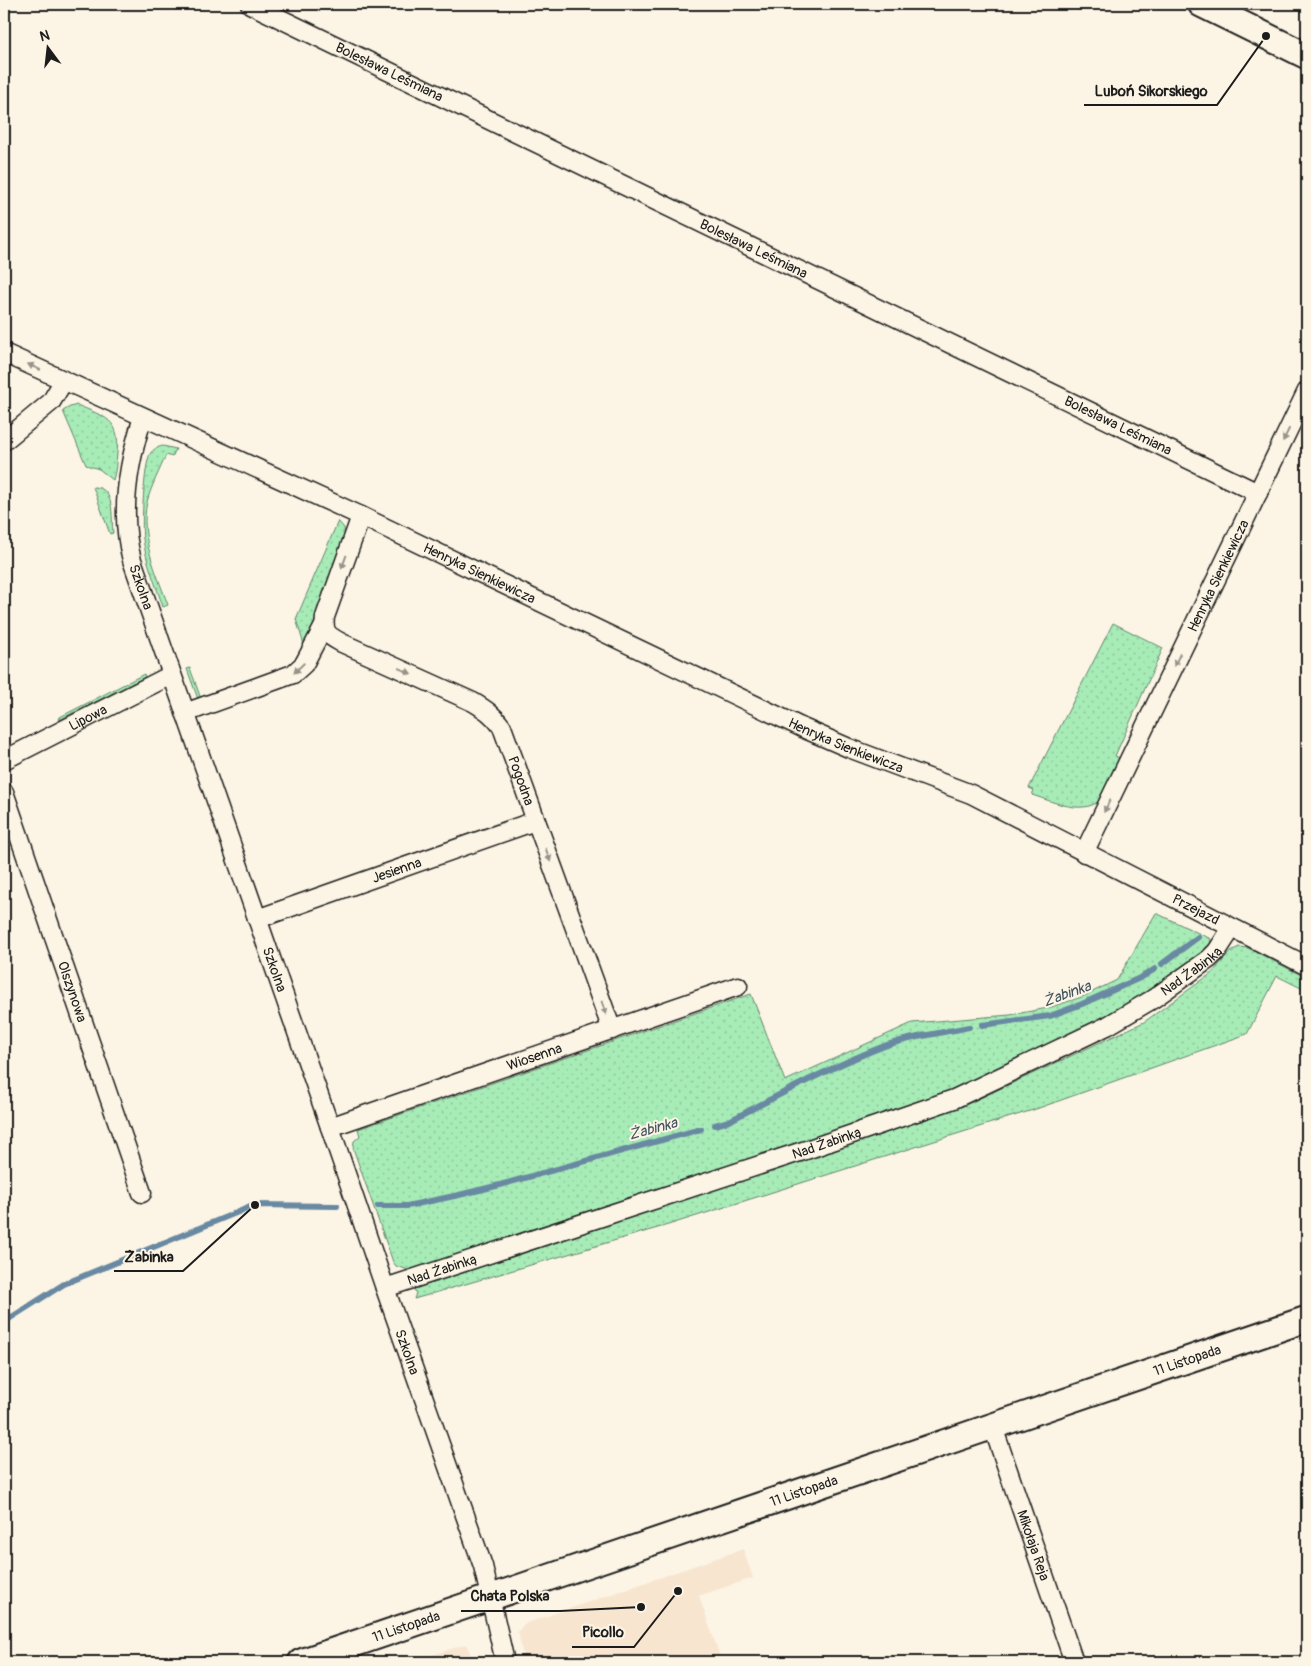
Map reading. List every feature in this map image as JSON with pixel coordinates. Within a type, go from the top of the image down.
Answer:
[{"type":"street","name":"Bolesława Leśmiana","points":[[250,4],[1258,493]]},
{"type":"street","points":[[1201,4],[1307,56]]},
{"type":"street","points":[[4,353],[63,382],[143,417]]},
{"type":"street","points":[[4,441],[51,402],[63,382]]},
{"type":"street","name":"Henryka Sienkiewicza","points":[[143,417],[361,516],[805,729],[849,748],[970,794],[1084,853],[1307,391]]},
{"type":"street","name":"Szkolna","points":[[143,417],[128,477],[126,504],[126,535],[137,574],[483,1566],[505,1662]]},
{"type":"street","points":[[185,713],[293,674],[304,664],[324,626],[328,605],[361,516]]},
{"type":"street","name":"Pogodna","points":[[324,626],[327,634],[342,643],[473,702],[492,714],[502,727],[612,1030]]},
{"type":"street","name":"Lipowa","points":[[4,760],[171,675]]},
{"type":"street","name":"Olszynowa","points":[[4,792],[142,1193]]},
{"type":"street","name":"Jesienna","points":[[257,919],[535,821]]},
{"type":"street","name":"Przejazd","points":[[1084,853],[1307,966]]},
{"type":"street","name":"Nad Żabinką","points":[[385,1288],[825,1144],[954,1099],[1081,1039],[1146,1004],[1209,959],[1217,951],[1232,928]]},
{"type":"street","name":"Wiosenna","points":[[330,1127],[738,986]]},
{"type":"street","name":"11 Listopada","points":[[301,1662],[1307,1319]]},
{"type":"street","name":"Mikołaja Reja","points":[[993,1427],[1074,1662]]},
{"type":"shaded area","points":[[743,1549],[753,1578],[699,1596],[722,1662],[524,1662],[518,1631],[524,1624]]},
{"type":"shaded area","points":[[467,1644],[473,1662],[410,1662]]},
{"type":"green space","points":[[77,405],[103,416],[113,426],[118,442],[113,480],[99,469],[86,465],[63,411]]},
{"type":"green space","points":[[163,446],[176,449],[172,457],[166,455],[153,484],[147,502],[145,528],[150,555],[168,605],[163,607],[146,556],[142,521],[148,460],[153,451]]},
{"type":"green space","points":[[93,487],[100,488],[109,497],[113,533],[110,534]]},
{"type":"green space","points":[[338,521],[344,528],[345,539],[319,608],[317,623],[310,642],[297,664],[287,671],[201,699],[284,670],[305,648],[296,619]]},
{"type":"green space","points":[[1113,623],[1163,648],[1115,756],[1120,758],[1108,789],[1096,803],[1078,807],[1059,804],[1032,795],[1034,790],[1029,788]]},
{"type":"green space","points":[[190,668],[201,699],[198,699],[187,669]]},
{"type":"green space","points":[[144,674],[145,677],[59,720],[58,718]]},
{"type":"green space","points":[[1156,913],[1211,939],[1210,944],[1200,955],[1125,1007],[946,1095],[523,1232],[446,1261],[407,1273],[406,1269],[396,1266],[393,1262],[353,1148],[354,1141],[360,1136],[358,1129],[751,994],[785,1081],[912,1023],[1010,1015],[1048,1008],[1082,997],[1117,980]]},
{"type":"green space","points":[[1239,947],[1248,948],[1307,978],[1307,991],[1277,976],[1247,1034],[1036,1109],[668,1225],[414,1299],[416,1293],[414,1289],[963,1106],[1144,1022],[1212,973],[1231,951]]},
{"type":"waterway","name":"Żabinka","points":[[1307,751],[1307,769]]},
{"type":"waterway","name":"Żabinka","points":[[1162,964],[1198,937]]},
{"type":"waterway","name":"Żabinka","points":[[982,1025],[1050,1016],[1082,1004],[1142,977],[1155,969]]},
{"type":"waterway","name":"Żabinka","points":[[715,1125],[729,1121],[827,1071],[887,1045],[969,1027]]},
{"type":"waterway","name":"Żabinka","points":[[378,1206],[407,1206],[459,1195],[701,1129]]},
{"type":"waterway","name":"Żabinka","points":[[4,1322],[64,1284],[255,1205],[337,1206]]},
{"type":"place","name":"Luboń Sikorskiego","points":[[1266,36]]},
{"type":"place","name":"Żabinka","points":[[255,1205]]},
{"type":"place","name":"Picollo","points":[[678,1591]]},
{"type":"place","name":"Chata Polska","points":[[641,1607]]}]
